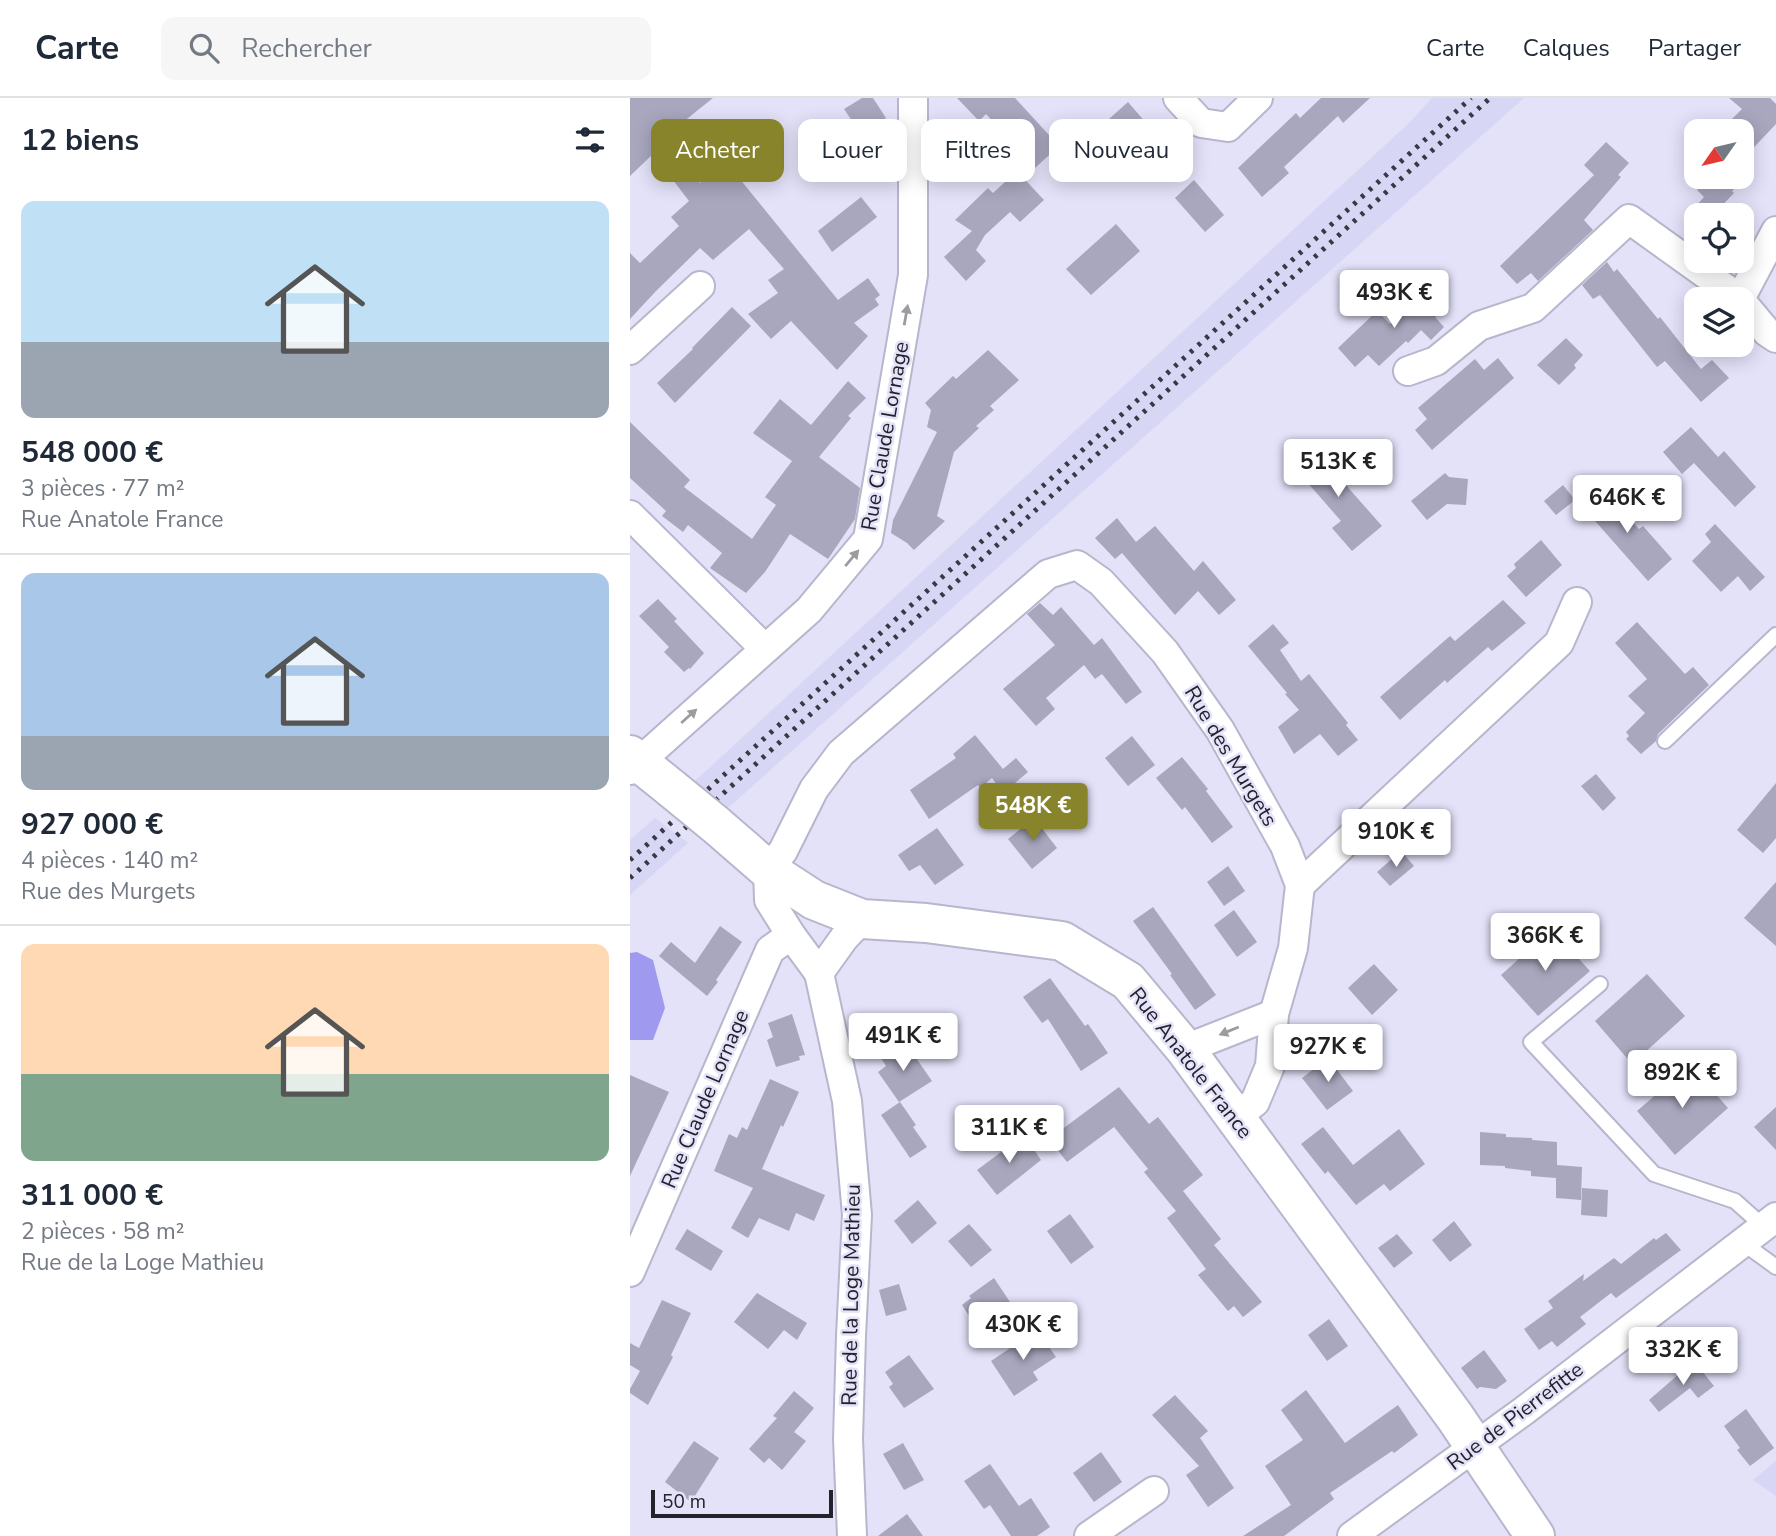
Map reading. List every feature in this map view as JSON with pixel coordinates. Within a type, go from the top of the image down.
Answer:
[{"type":"street","name":"Rue Claude Lornage","points":[[633,762],[809,610],[868,539],[912,275],[913,98]]},
{"type":"street","points":[[1178,98],[1201,123],[1228,127],[1258,98]]},
{"type":"street","points":[[1408,371],[1436,361],[1479,326],[1534,309],[1629,219],[1722,287]]},
{"type":"street","points":[[1747,287],[1776,231]]},
{"type":"street","points":[[630,350],[700,286]]},
{"type":"street","points":[[1754,316],[1776,338]]},
{"type":"street","points":[[630,514],[764,648]]},
{"type":"street","name":"Rue des Murgets","points":[[768,870],[783,851],[814,789],[841,753],[1048,574],[1077,565],[1101,582],[1165,652],[1220,730],[1285,846],[1300,885],[1293,948],[1274,1014],[1270,1066],[1255,1102],[1234,1118]]},
{"type":"street","points":[[1300,885],[1559,643],[1577,602]]},
{"type":"street","name":"Rue Anatole France","points":[[633,762],[671,788],[768,870],[814,900],[862,919],[926,923],[1062,941],[1128,981],[1185,1049],[1476,1446],[1535,1536]]},
{"type":"street","name":"Rue de la Loge Mathieu","points":[[768,870],[769,900],[819,974],[847,1101],[857,1215],[848,1439],[852,1536]]},
{"type":"street","points":[[819,974],[844,938],[862,919]]},
{"type":"street","name":"Rue Claude Lornage","points":[[630,1272],[770,950],[791,935]]},
{"type":"street","points":[[1185,1049],[1274,1014]]},
{"type":"street","name":"Rue de Pierrefitte","points":[[1352,1536],[1476,1446],[1761,1228]]},
{"type":"street","points":[[1089,1536],[1154,1492]]},
{"type":"lane","points":[[1665,741],[1776,635]]},
{"type":"lane","points":[[1600,984],[1531,1042],[1654,1174],[1735,1201],[1761,1228],[1776,1268]]},
{"type":"shaded area","points":[[1432,98],[1524,98],[729,807],[695,781],[1409,123]]},
{"type":"shaded area","points":[[655,818],[688,843],[630,895],[630,840]]},
{"type":"shaded area","points":[[637,952],[653,960],[665,1008],[653,1040],[630,1040],[630,953]]},
{"type":"shaded area","points":[[1776,1461],[1776,1496],[1753,1480]]},
{"type":"building","points":[[630,98],[713,98],[687,119],[651,119],[651,156],[630,176]]},
{"type":"building","points":[[862,98],[873,98],[886,118],[851,119],[844,109]]},
{"type":"building","points":[[957,98],[1015,98],[1034,119],[991,119],[986,114],[977,119]]},
{"type":"building","points":[[1321,98],[1370,98],[1343,123],[1338,116],[1284,167],[1289,173],[1262,197],[1238,168],[1296,113],[1300,118]]},
{"type":"building","points":[[1729,98],[1770,98],[1776,104],[1776,124],[1754,147],[1754,119],[1732,119],[1742,109]]},
{"type":"building","points":[[1128,102],[1143,119],[1109,119]]},
{"type":"building","points":[[1035,120],[1049,135],[1049,155],[1035,168]]},
{"type":"building","points":[[1606,142],[1629,163],[1618,175],[1621,177],[1584,220],[1593,230],[1538,281],[1531,273],[1517,284],[1500,266],[1594,175],[1584,165]]},
{"type":"building","points":[[1193,181],[1224,215],[1205,232],[1175,198]]},
{"type":"building","points":[[674,182],[742,182],[838,300],[868,278],[880,295],[875,299],[879,305],[854,323],[868,336],[837,370],[791,321],[771,339],[748,314],[778,293],[768,280],[784,269],[749,229],[713,260],[700,248],[630,319],[630,253],[640,263],[679,226],[671,217],[689,201]]},
{"type":"building","points":[[1005,182],[1027,182],[1044,200],[1020,222],[1010,212],[985,235],[976,250],[986,261],[966,281],[944,257],[972,231],[955,220],[988,188],[993,193]]},
{"type":"building","points":[[1734,189],[1734,193],[1724,203],[1699,203],[1704,197],[1697,190]]},
{"type":"building","points":[[861,197],[877,217],[832,252],[818,231]]},
{"type":"building","points":[[1116,224],[1140,251],[1091,295],[1066,269]]},
{"type":"building","points":[[1607,262],[1614,272],[1617,269],[1658,319],[1660,317],[1684,347],[1684,357],[1692,357],[1701,369],[1712,360],[1729,378],[1701,402],[1665,361],[1657,367],[1600,295],[1593,299],[1582,285]]},
{"type":"building","points":[[1430,287],[1447,305],[1435,317],[1444,327],[1431,340],[1421,330],[1379,366],[1368,355],[1355,367],[1338,348],[1377,311],[1390,324]]},
{"type":"building","points":[[732,307],[751,326],[675,403],[657,383]]},
{"type":"building","points":[[1566,338],[1583,355],[1574,365],[1576,368],[1559,385],[1537,365]]},
{"type":"building","points":[[988,350],[1019,380],[990,406],[994,410],[954,452],[937,516],[945,521],[914,550],[891,533],[893,520],[937,432],[927,427],[931,410],[925,403],[953,376],[956,379]]},
{"type":"building","points":[[1498,358],[1514,378],[1432,450],[1415,430],[1427,419],[1418,408],[1475,359],[1484,370]]},
{"type":"building","points":[[848,381],[866,398],[848,416],[851,418],[819,457],[860,488],[855,519],[828,559],[790,534],[765,572],[746,593],[710,568],[722,553],[688,525],[683,532],[662,516],[666,511],[630,478],[630,422],[690,480],[684,487],[752,539],[776,505],[765,497],[792,461],[753,433],[780,399],[811,425]]},
{"type":"building","points":[[1691,427],[1718,457],[1724,451],[1756,487],[1735,507],[1694,463],[1682,474],[1663,452]]},
{"type":"building","points":[[1317,446],[1347,481],[1344,483],[1382,526],[1352,551],[1332,528],[1341,521],[1293,466]]},
{"type":"building","points":[[1445,473],[1449,477],[1468,479],[1466,505],[1447,504],[1427,520],[1411,501]]},
{"type":"building","points":[[1563,485],[1575,500],[1556,515],[1544,501]]},
{"type":"building","points":[[1600,487],[1639,529],[1643,526],[1672,559],[1648,581],[1581,505]]},
{"type":"building","points":[[1117,518],[1136,542],[1155,526],[1194,571],[1203,561],[1236,600],[1219,615],[1198,591],[1175,615],[1122,553],[1115,559],[1095,538]]},
{"type":"building","points":[[1715,524],[1765,577],[1750,591],[1738,576],[1721,592],[1692,561],[1711,542],[1705,534]]},
{"type":"building","points":[[1541,540],[1562,565],[1526,597],[1507,576],[1516,568],[1514,564]]},
{"type":"building","points":[[658,599],[704,653],[684,672],[664,652],[669,647],[639,616]]},
{"type":"building","points":[[1503,600],[1526,623],[1492,651],[1488,647],[1447,683],[1445,680],[1400,720],[1380,697],[1450,636],[1455,641]]},
{"type":"building","points":[[1040,603],[1053,615],[1061,607],[1094,645],[1102,638],[1142,692],[1126,704],[1102,674],[1095,679],[1084,665],[1046,698],[1055,709],[1036,726],[1003,689],[1055,645],[1027,614]]},
{"type":"building","points":[[1637,622],[1685,674],[1693,667],[1709,685],[1641,754],[1626,739],[1629,736],[1626,732],[1645,713],[1628,696],[1647,679],[1615,643]]},
{"type":"building","points":[[1273,624],[1289,643],[1280,650],[1301,681],[1309,674],[1348,723],[1346,725],[1358,740],[1338,756],[1320,734],[1294,754],[1278,727],[1299,710],[1248,646]]},
{"type":"building","points":[[975,735],[1003,769],[1016,758],[1028,772],[1003,793],[992,778],[929,819],[910,790],[956,758],[953,754]]},
{"type":"building","points":[[1132,736],[1155,765],[1128,786],[1105,758]]},
{"type":"building","points":[[1182,757],[1208,789],[1206,791],[1233,827],[1212,843],[1185,807],[1182,810],[1156,778]]},
{"type":"building","points":[[1596,774],[1616,798],[1603,811],[1581,786]]},
{"type":"building","points":[[1776,783],[1776,838],[1763,853],[1737,830]]},
{"type":"building","points":[[1034,818],[1057,848],[1032,869],[1008,839]]},
{"type":"building","points":[[937,828],[964,865],[935,885],[920,865],[909,871],[898,855]]},
{"type":"building","points":[[1401,851],[1414,866],[1390,886],[1377,872]]},
{"type":"building","points":[[1228,866],[1245,891],[1224,906],[1207,882]]},
{"type":"building","points":[[1776,882],[1776,946],[1744,918]]},
{"type":"building","points":[[1153,907],[1216,995],[1195,1010],[1133,921]]},
{"type":"building","points":[[1234,910],[1257,942],[1237,957],[1214,925]]},
{"type":"building","points":[[720,926],[742,942],[707,996],[659,956],[671,942],[695,963]]},
{"type":"building","points":[[1552,929],[1590,971],[1538,1016],[1501,975]]},
{"type":"building","points":[[1374,964],[1398,990],[1372,1015],[1348,988]]},
{"type":"building","points":[[1647,974],[1685,1016],[1632,1064],[1595,1021]]},
{"type":"building","points":[[1050,978],[1108,1053],[1081,1071],[1048,1019],[1042,1023],[1023,997]]},
{"type":"building","points":[[792,1014],[805,1055],[799,1056],[800,1060],[776,1067],[767,1040],[773,1037],[768,1023]]},
{"type":"building","points":[[905,1042],[932,1081],[899,1102],[878,1072],[886,1066],[881,1058]]},
{"type":"building","points":[[1328,1058],[1353,1091],[1327,1110],[1302,1078]]},
{"type":"building","points":[[1690,1065],[1728,1108],[1675,1155],[1637,1111]]},
{"type":"building","points":[[630,1075],[669,1092],[630,1176]]},
{"type":"building","points":[[770,1079],[799,1092],[762,1169],[825,1195],[814,1221],[796,1213],[789,1231],[759,1218],[748,1238],[731,1228],[753,1188],[714,1171],[729,1134],[737,1138],[742,1127],[747,1130]]},
{"type":"building","points":[[1119,1087],[1149,1124],[1158,1117],[1203,1175],[1183,1191],[1221,1239],[1214,1245],[1262,1302],[1243,1317],[1234,1306],[1228,1311],[1198,1275],[1206,1269],[1167,1218],[1176,1211],[1144,1172],[1148,1169],[1114,1127],[1067,1162],[1049,1139]]},
{"type":"building","points":[[900,1102],[927,1147],[910,1158],[881,1115]]},
{"type":"building","points":[[1776,1107],[1776,1150],[1754,1127]]},
{"type":"building","points":[[1323,1127],[1353,1165],[1399,1129],[1425,1164],[1390,1191],[1384,1184],[1356,1205],[1328,1171],[1325,1174],[1301,1144]]},
{"type":"building","points":[[1480,1132],[1557,1142],[1557,1165],[1582,1167],[1581,1200],[1556,1198],[1556,1178],[1531,1176],[1531,1171],[1505,1166],[1480,1165]]},
{"type":"building","points":[[1024,1135],[1041,1160],[997,1195],[977,1170]]},
{"type":"building","points":[[1582,1188],[1608,1190],[1607,1217],[1581,1215]]},
{"type":"building","points":[[918,1200],[937,1223],[912,1244],[894,1221]]},
{"type":"building","points":[[1070,1214],[1094,1247],[1071,1264],[1047,1231]]},
{"type":"building","points":[[1454,1221],[1472,1245],[1450,1262],[1432,1240]]},
{"type":"building","points":[[969,1224],[992,1250],[971,1267],[948,1241]]},
{"type":"building","points":[[687,1229],[723,1251],[711,1271],[675,1249]]},
{"type":"building","points":[[1666,1233],[1681,1250],[1616,1298],[1611,1293],[1580,1317],[1586,1324],[1557,1347],[1552,1341],[1539,1350],[1524,1329],[1553,1308],[1548,1301],[1584,1274],[1583,1281],[1614,1258],[1621,1264],[1654,1238],[1656,1240]]},
{"type":"building","points":[[1397,1234],[1413,1253],[1394,1268],[1378,1248]]},
{"type":"building","points":[[994,1278],[1010,1302],[975,1325],[962,1305],[971,1298],[969,1296]]},
{"type":"building","points":[[899,1284],[907,1310],[886,1316],[879,1290]]},
{"type":"building","points":[[757,1293],[807,1323],[797,1340],[784,1330],[768,1349],[734,1322]]},
{"type":"building","points":[[662,1300],[691,1313],[671,1355],[673,1357],[648,1405],[630,1393],[640,1371],[630,1365],[630,1343],[639,1348]]},
{"type":"building","points":[[1329,1319],[1348,1346],[1327,1361],[1308,1335]]},
{"type":"building","points":[[1037,1330],[1056,1357],[1033,1372],[1038,1380],[1014,1396],[991,1361]]},
{"type":"building","points":[[1484,1350],[1507,1381],[1496,1389],[1477,1389],[1461,1368]]},
{"type":"building","points":[[909,1355],[934,1389],[904,1408],[889,1387],[893,1384],[885,1372]]},
{"type":"building","points":[[1694,1361],[1714,1386],[1698,1398],[1690,1388],[1659,1412],[1649,1400]]},
{"type":"building","points":[[1306,1390],[1345,1443],[1398,1405],[1418,1435],[1330,1493],[1334,1499],[1284,1536],[1243,1536],[1291,1505],[1265,1466],[1303,1440],[1281,1410]]},
{"type":"building","points":[[794,1391],[814,1408],[794,1432],[806,1441],[782,1470],[769,1458],[764,1463],[749,1449],[777,1418],[773,1416]]},
{"type":"building","points":[[1175,1395],[1208,1431],[1200,1438],[1234,1488],[1208,1507],[1186,1475],[1199,1466],[1152,1415]]},
{"type":"building","points":[[1746,1409],[1774,1448],[1750,1466],[1737,1450],[1740,1448],[1724,1426]]},
{"type":"building","points":[[694,1441],[719,1458],[691,1502],[665,1482]]},
{"type":"building","points":[[903,1443],[924,1480],[904,1490],[883,1454]]},
{"type":"building","points":[[1101,1452],[1122,1482],[1094,1502],[1073,1473]]},
{"type":"building","points":[[990,1464],[1019,1506],[1031,1498],[1050,1527],[1037,1536],[1011,1536],[990,1505],[984,1509],[964,1481]]},
{"type":"building","points":[[907,1514],[923,1536],[878,1536]]},
{"type":"railway","points":[[630,860],[1471,98]]},
{"type":"railway","points":[[630,878],[1490,98]]}]
